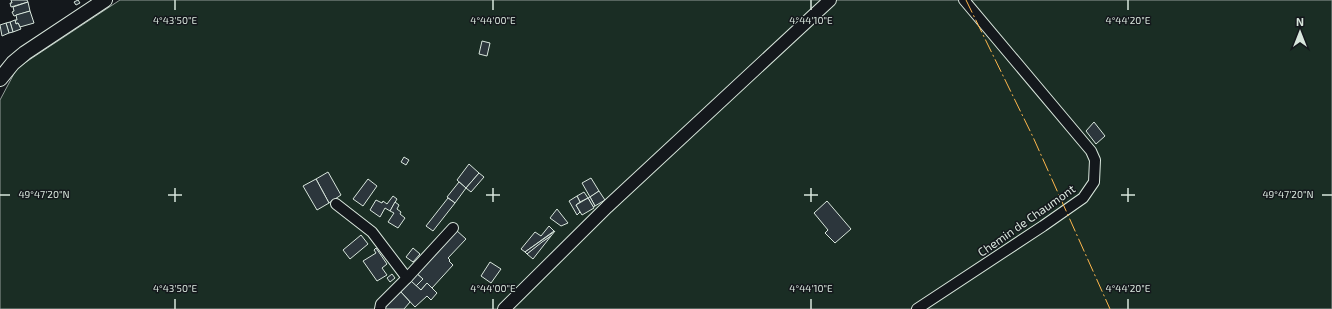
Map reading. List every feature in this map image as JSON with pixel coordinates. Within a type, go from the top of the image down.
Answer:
[{"type":"main road","points":[[0,80],[13,63],[25,53],[105,0]]},
{"type":"street","points":[[504,309],[607,207],[830,0]]},
{"type":"street","name":"Chemin de Chaumont","points":[[916,309],[1083,198],[1094,182],[1095,160],[1091,151],[964,0]]},
{"type":"street","points":[[336,204],[372,232],[407,278]]},
{"type":"street","points":[[380,309],[381,304],[453,228]]},
{"type":"green space","points":[[120,0],[1332,0],[1332,309],[0,309],[0,100],[17,68]]},
{"type":"building","points":[[11,0],[27,0],[28,2],[11,7]]},
{"type":"building","points":[[78,0],[80,3],[76,5],[74,2]]},
{"type":"building","points":[[28,2],[30,11],[14,16],[12,12],[14,11],[13,7]]},
{"type":"building","points":[[30,11],[34,23],[20,27],[18,23],[16,24],[16,15]]},
{"type":"building","points":[[15,20],[16,24],[18,23],[21,29],[13,32],[10,22]]},
{"type":"building","points":[[10,22],[13,32],[9,33],[6,23]]},
{"type":"building","points":[[6,23],[9,33],[2,36],[0,25]]},
{"type":"building","points":[[482,41],[490,43],[487,56],[479,54]]},
{"type":"building","points":[[1094,122],[1105,136],[1096,144],[1086,131]]},
{"type":"building","points":[[404,157],[409,160],[406,165],[401,162]]},
{"type":"building","points":[[469,164],[479,173],[466,188],[457,180]]},
{"type":"building","points":[[328,172],[341,195],[329,203],[316,179]]},
{"type":"building","points":[[479,173],[484,177],[471,192],[466,188]]},
{"type":"building","points":[[591,178],[599,191],[590,197],[582,183]]},
{"type":"building","points":[[316,179],[329,203],[317,210],[303,186]]},
{"type":"building","points":[[368,179],[377,186],[363,206],[353,199]]},
{"type":"building","points":[[459,182],[466,188],[455,203],[447,197]]},
{"type":"building","points":[[599,191],[605,200],[595,206],[590,197]]},
{"type":"building","points":[[584,192],[588,198],[580,202],[577,196]]},
{"type":"building","points":[[393,196],[397,199],[390,211],[385,208],[380,217],[370,210],[376,200],[382,203],[383,201],[387,204]]},
{"type":"building","points":[[577,196],[580,202],[576,205],[580,212],[577,215],[569,201]]},
{"type":"building","points":[[590,197],[595,206],[593,207],[588,198]]},
{"type":"building","points":[[448,198],[455,203],[433,231],[426,226]]},
{"type":"building","points":[[588,198],[594,208],[582,215],[576,205]]},
{"type":"building","points":[[827,201],[851,229],[835,243],[825,233],[828,230],[814,213]]},
{"type":"building","points":[[395,202],[399,205],[397,209],[401,212],[400,214],[405,218],[398,228],[388,222],[394,213],[390,211]]},
{"type":"building","points":[[557,209],[568,223],[561,226],[550,218]]},
{"type":"building","points":[[549,226],[554,231],[525,252],[521,249],[535,232],[541,236]]},
{"type":"building","points":[[456,230],[466,239],[448,258],[453,265],[432,288],[427,283],[421,290],[416,286],[423,279],[416,273]]},
{"type":"building","points":[[555,231],[551,236],[527,254],[525,252]]},
{"type":"building","points":[[361,235],[368,244],[350,259],[343,250]]},
{"type":"building","points":[[551,236],[533,259],[527,254],[542,242]]},
{"type":"building","points":[[376,248],[387,264],[382,268],[387,275],[377,281],[363,261],[376,253],[374,250]]},
{"type":"building","points":[[413,248],[420,254],[413,262],[406,257]]},
{"type":"building","points":[[490,262],[501,269],[491,283],[481,276]]},
{"type":"building","points":[[416,273],[423,279],[416,286],[410,280]]},
{"type":"building","points":[[392,274],[395,278],[390,282],[387,278]]},
{"type":"building","points":[[411,281],[421,290],[427,283],[437,293],[431,300],[427,296],[415,307],[400,291]]},
{"type":"building","points":[[400,291],[410,302],[404,309],[384,309],[386,306]]},
{"type":"power","points":[[966,0],[1033,137],[1110,309]]}]
